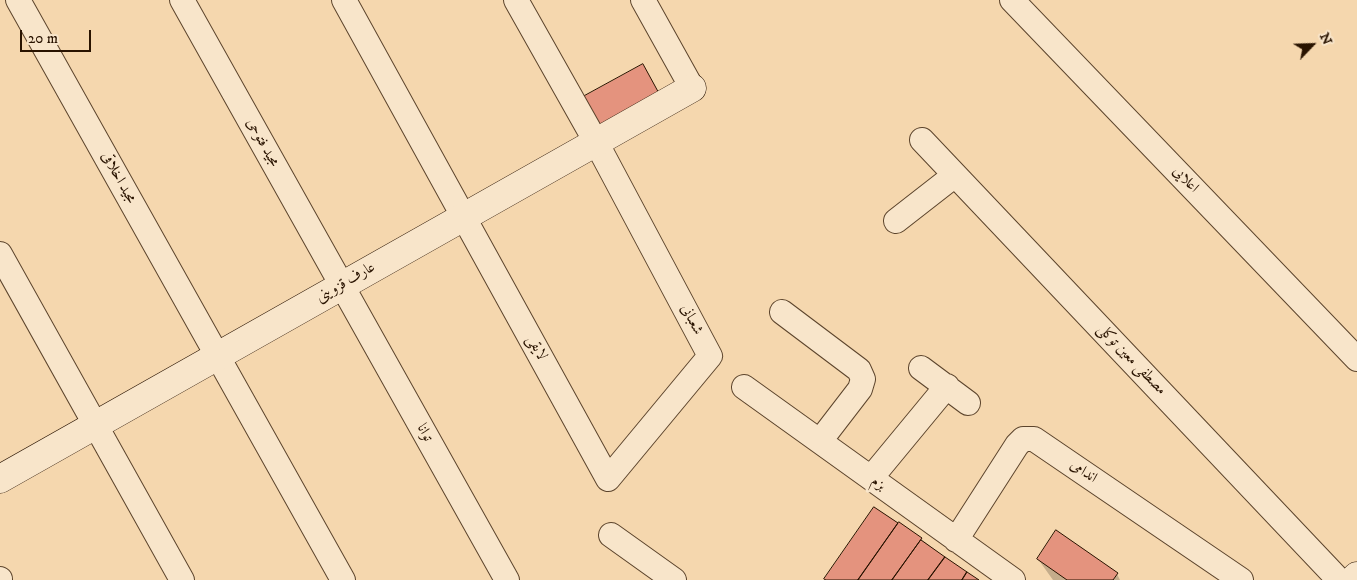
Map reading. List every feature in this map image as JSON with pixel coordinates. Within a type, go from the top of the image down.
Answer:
[{"type":"street","name":"مجید اخلاقی","points":[[18,0],[343,580]]},
{"type":"street","name":"مجید فتوحی","points":[[182,0],[341,286]]},
{"type":"street","name":"لایقی","points":[[344,0],[608,479]]},
{"type":"street","points":[[516,0],[596,142]]},
{"type":"street","points":[[642,0],[692,88]]},
{"type":"street","name":"اعلایی","points":[[1012,0],[1357,359]]},
{"type":"street","name":"عارف قزوینی","points":[[0,479],[692,88]]},
{"type":"street","name":"مصطفی معین توکلی","points":[[922,140],[1339,580]]},
{"type":"street","name":"شعبانی","points":[[596,142],[710,356],[608,479]]},
{"type":"street","points":[[896,221],[954,174]]},
{"type":"street","points":[[0,254],[182,580]]},
{"type":"street","name":"توانا","points":[[341,286],[507,580]]},
{"type":"street","points":[[782,312],[859,370],[864,379],[860,388],[820,442]]},
{"type":"street","points":[[921,368],[968,403]]},
{"type":"street","points":[[870,478],[947,386]]},
{"type":"street","name":"بزم","points":[[744,387],[1013,580]]},
{"type":"street","name":"اندامی","points":[[956,540],[1016,445],[1023,439],[1034,439],[1241,580]]},
{"type":"street","points":[[611,535],[674,580]]},
{"type":"street","points":[[1353,580],[1357,576]]},
{"type":"building","points":[[643,64],[661,97],[600,133],[579,99]]},
{"type":"building","points":[[874,507],[898,523],[858,580],[824,579]]},
{"type":"building","points":[[899,522],[922,538],[892,580],[858,580]]},
{"type":"building","points":[[1056,530],[1118,573],[1113,580],[1067,580],[1037,559]]},
{"type":"building","points":[[921,540],[945,557],[928,580],[892,580]]},
{"type":"building","points":[[945,557],[967,572],[962,580],[928,580]]},
{"type":"building","points":[[967,572],[979,580],[962,580]]}]
